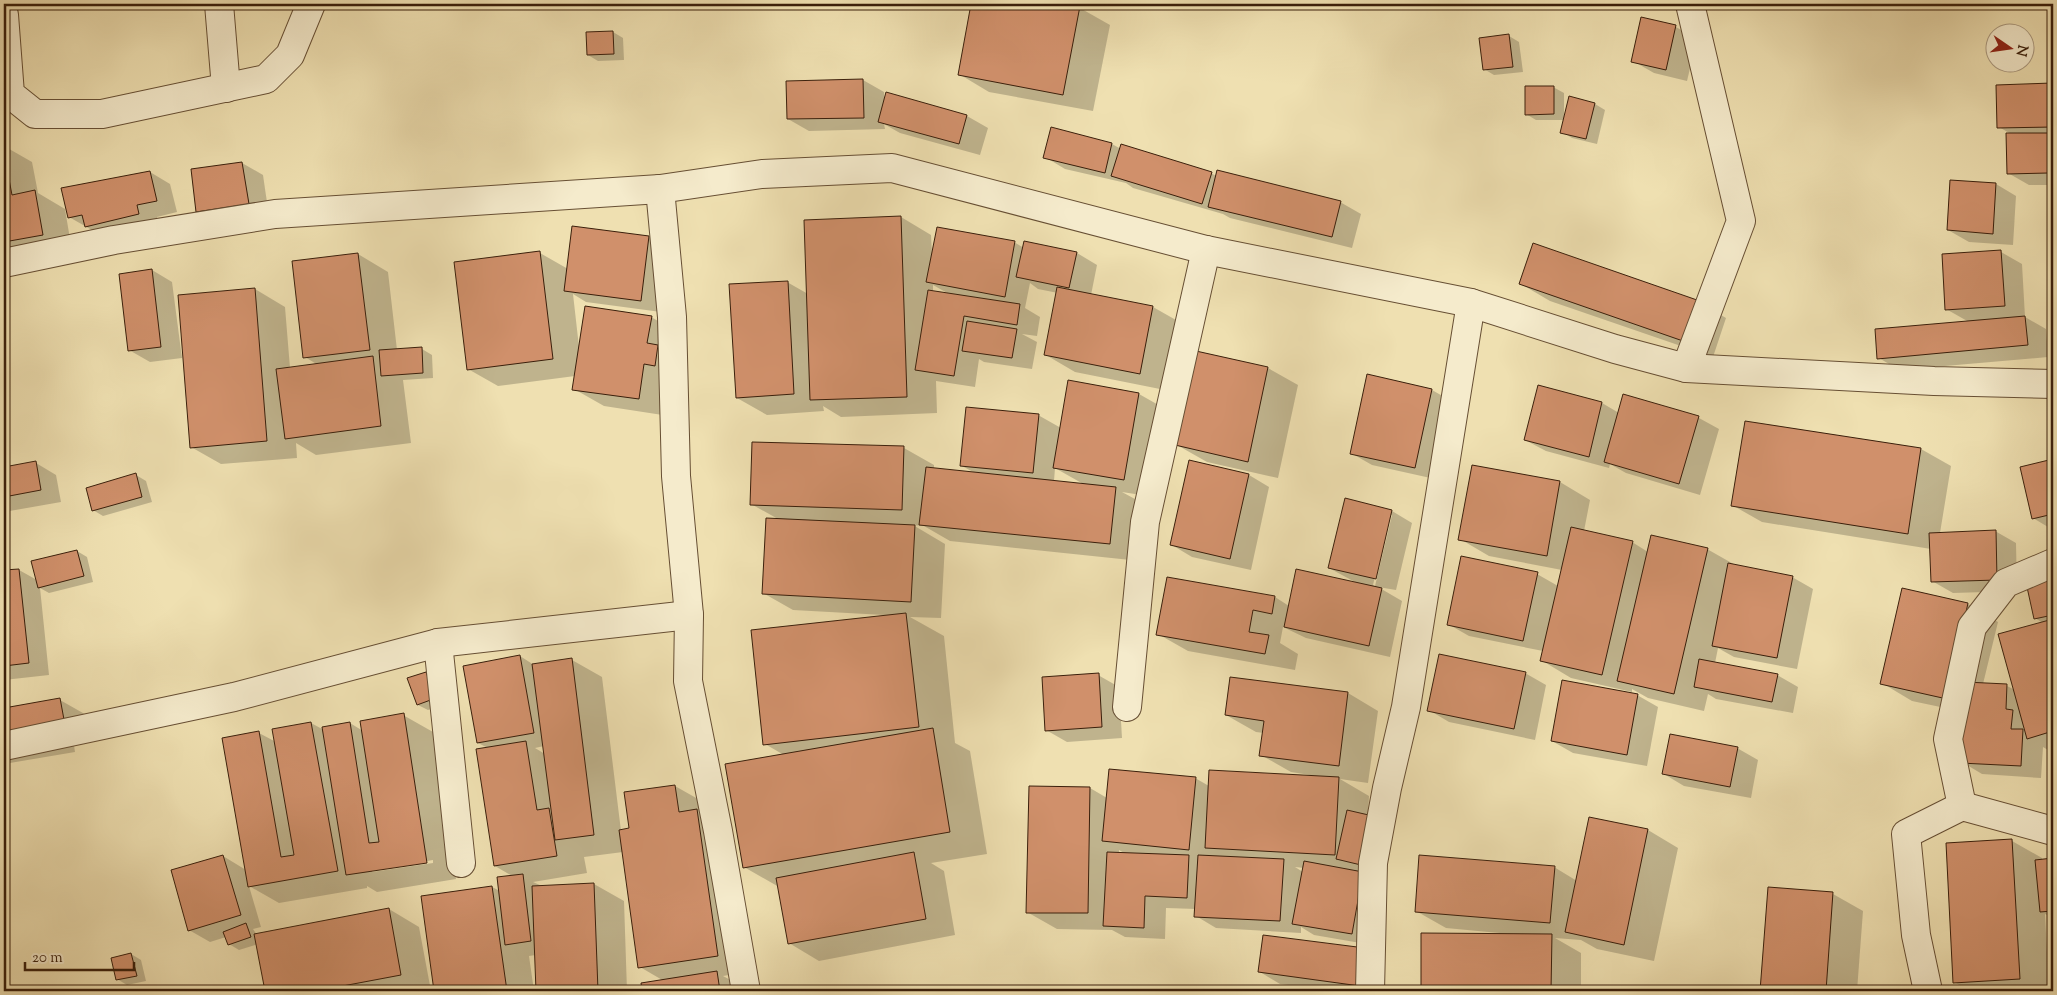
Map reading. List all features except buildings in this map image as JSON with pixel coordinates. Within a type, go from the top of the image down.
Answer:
[{"type":"street","points":[[219,4],[226,88]]},
{"type":"street","points":[[4,15],[10,94],[35,114],[102,114],[266,80],[290,55],[311,4]]},
{"type":"street","points":[[1686,368],[1741,221],[1690,4]]},
{"type":"street","points":[[4,263],[114,240],[276,214],[660,189],[762,174],[892,168],[1206,250],[1472,303],[1615,349],[1686,368],[1934,381],[2053,384]]},
{"type":"street","points":[[660,189],[672,318],[676,476],[689,614],[688,681],[718,831],[746,991]]},
{"type":"street","points":[[1127,707],[1145,522],[1206,250]]},
{"type":"street","points":[[1370,991],[1373,863],[1387,788],[1406,707],[1472,303]]},
{"type":"street","points":[[1962,806],[1948,739],[1972,627],[2006,583],[2053,563]]},
{"type":"street","points":[[4,746],[234,697],[438,643],[689,614]]},
{"type":"street","points":[[438,643],[461,863]]},
{"type":"street","points":[[1928,991],[1916,935],[1906,834],[1962,806],[2053,831]]}]
